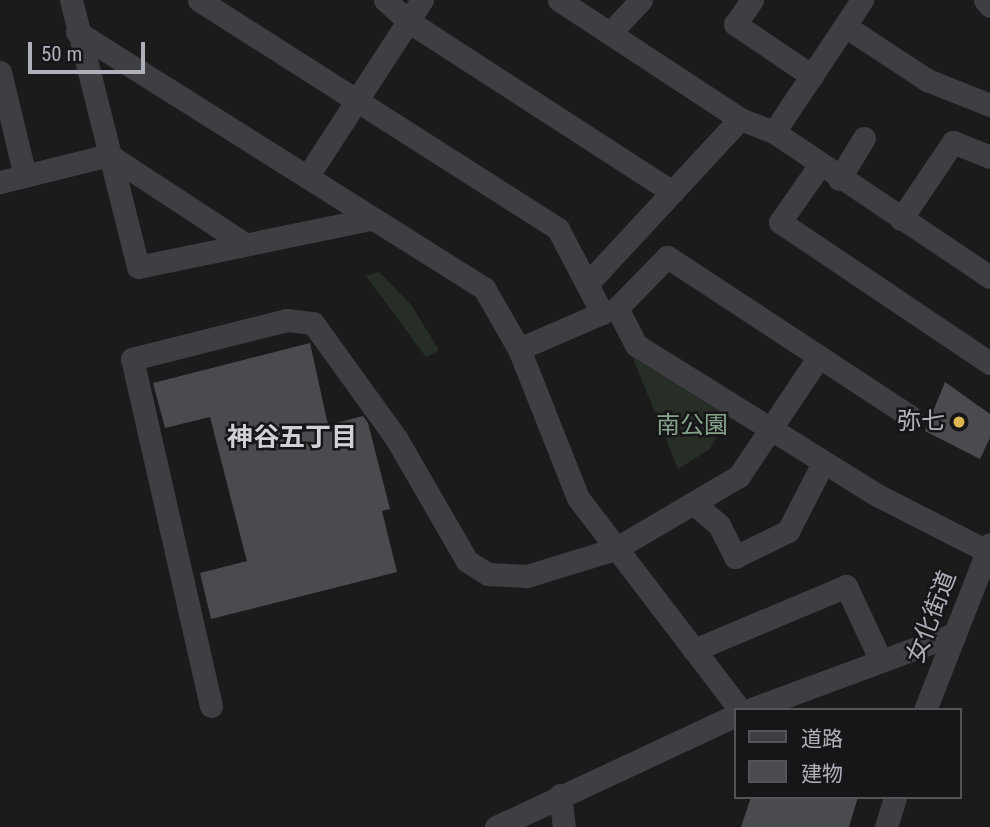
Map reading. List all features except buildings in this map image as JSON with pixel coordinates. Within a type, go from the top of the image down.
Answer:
[{"type":"street","points":[[71,0],[138,267],[370,219]]},
{"type":"street","points":[[199,0],[558,229],[602,313],[519,349]]},
{"type":"street","points":[[386,0],[408,21],[672,192]]},
{"type":"street","points":[[307,177],[422,0]]},
{"type":"street","points":[[559,0],[740,119],[774,132],[819,166],[990,277]]},
{"type":"street","points":[[610,33],[640,0]]},
{"type":"street","points":[[752,0],[736,24],[812,76]]},
{"type":"street","points":[[985,0],[990,6]]},
{"type":"street","points":[[774,132],[845,26],[856,2]]},
{"type":"street","points":[[845,26],[927,80],[990,105]]},
{"type":"street","points":[[77,32],[370,219],[484,288],[519,349],[578,498],[738,708]]},
{"type":"street","points":[[0,72],[25,176]]},
{"type":"street","points":[[588,283],[740,119]]},
{"type":"street","points":[[839,179],[864,138]]},
{"type":"street","points":[[901,219],[953,142],[990,157]]},
{"type":"street","points":[[0,182],[109,155],[245,244]]},
{"type":"street","points":[[819,166],[780,222],[990,363]]},
{"type":"street","points":[[911,417],[818,359],[667,257],[617,308],[636,345],[823,463],[988,548]]},
{"type":"street","points":[[211,705],[132,359],[287,320],[313,323],[396,438],[467,561],[488,574],[527,576],[615,549],[739,476],[818,359]]},
{"type":"street","points":[[693,503],[719,525],[735,557],[788,531],[823,463]]},
{"type":"street","name":"女化街道","points":[[926,708],[988,548]]},
{"type":"street","points":[[694,650],[846,586],[880,659]]},
{"type":"street","points":[[754,708],[880,659],[952,635]]},
{"type":"street","points":[[496,827],[734,716]]},
{"type":"street","points":[[560,795],[564,827]]},
{"type":"street","points":[[886,827],[894,799]]},
{"type":"green space","points":[[379,272],[412,306],[439,350],[426,357],[366,276]]},
{"type":"green space","name":"南公園","points":[[632,356],[728,416],[710,449],[678,469]]},
{"type":"place","name":"弥七","points":[[959,422]]},
{"type":"district","name":"神谷五丁目","points":[[292,438]]}]
